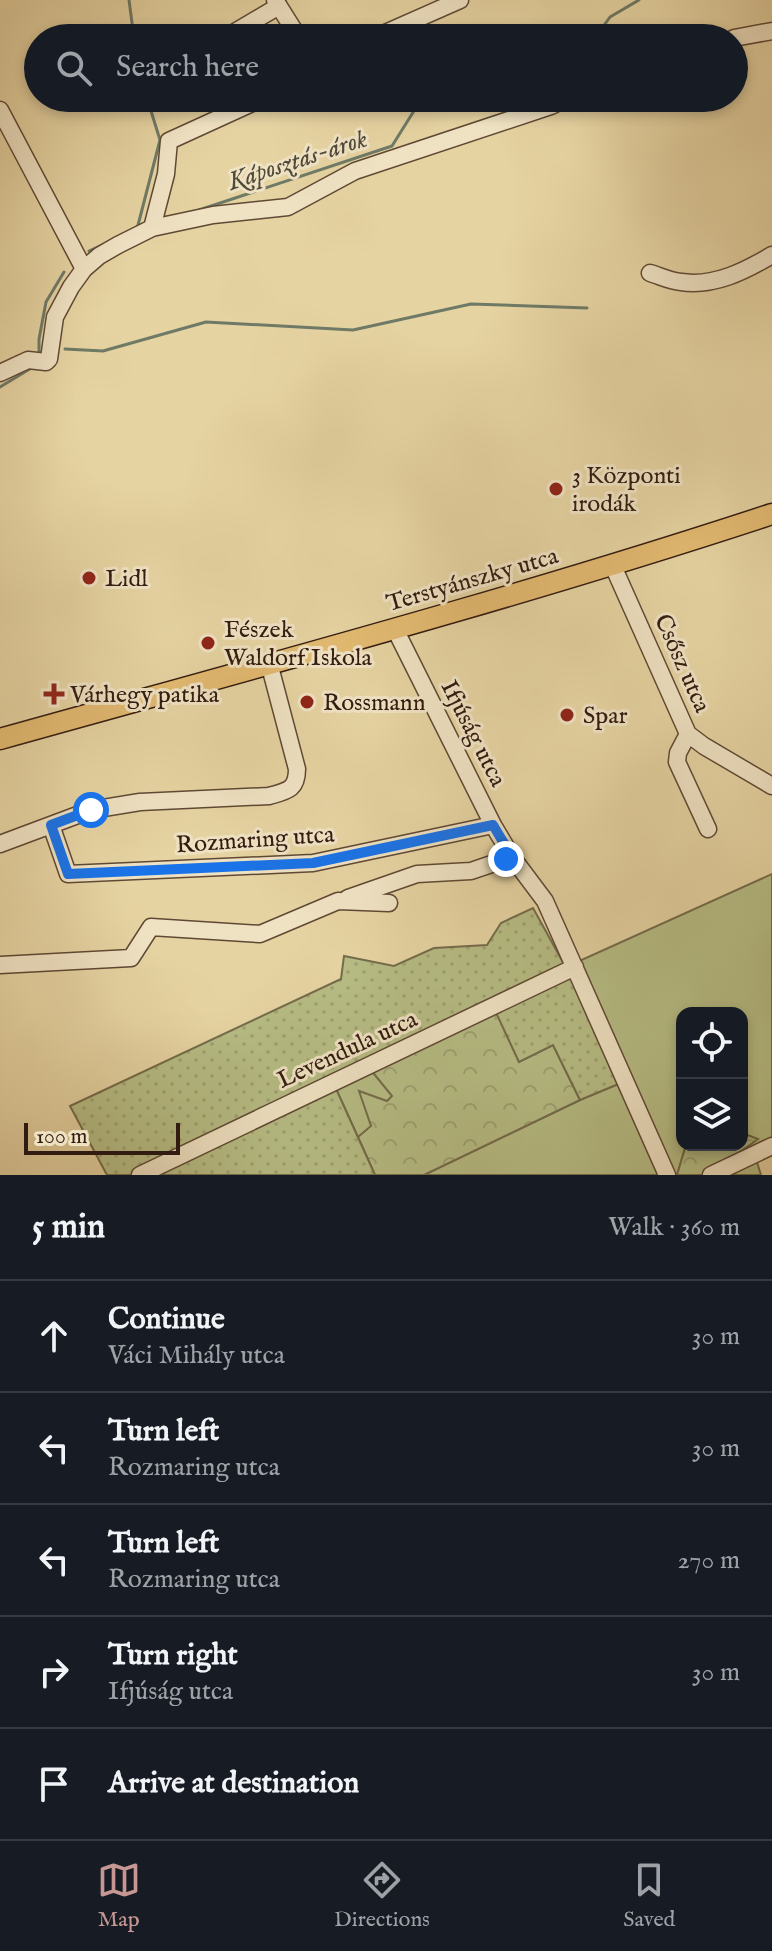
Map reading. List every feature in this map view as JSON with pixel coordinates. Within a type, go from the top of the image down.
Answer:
[{"type":"main road","name":"Terstyánszky utca","points":[[0,739],[613,566],[772,514]]},
{"type":"street","points":[[406,24],[460,0]]},
{"type":"street","points":[[246,24],[277,3],[290,24]]},
{"type":"street","points":[[748,35],[772,31]]},
{"type":"street","points":[[0,110],[84,269]]},
{"type":"street","points":[[152,228],[166,174],[169,141],[232,112]]},
{"type":"street","points":[[0,373],[28,360],[46,362],[55,317],[84,269],[99,256],[152,228],[213,215],[288,207],[355,171],[533,112]]},
{"type":"street","points":[[650,273],[681,282],[708,282],[745,271],[772,255]]},
{"type":"street","name":"Csősz utca","points":[[613,566],[688,734],[772,786]]},
{"type":"street","name":"Ifjúság utca","points":[[395,629],[493,825],[545,901],[667,1175]]},
{"type":"street","points":[[0,844],[91,810],[140,802],[269,796],[293,787],[297,769],[269,663]]},
{"type":"street","points":[[688,734],[677,762],[708,829]]},
{"type":"street","name":"Rozmaring utca","points":[[51,825],[68,874],[313,863],[493,825]]},
{"type":"street","points":[[0,965],[131,958],[151,927],[260,934],[338,901],[417,874],[471,871],[512,857]]},
{"type":"street","points":[[338,901],[389,903]]},
{"type":"street","name":"Levendula utca","points":[[140,1175],[575,967]]},
{"type":"street","points":[[711,1175],[772,1146]]},
{"type":"green space","points":[[772,874],[772,1153],[756,1159],[761,1175],[708,1175],[741,1151],[748,1151],[748,1146],[757,1139],[748,1135],[748,1007],[676,1007],[676,1151],[684,1151],[677,1175],[424,1175],[628,1080],[566,967]]},
{"type":"green space","points":[[533,908],[628,1080],[580,1100],[553,1045],[519,1062],[492,1004],[332,1080],[375,1175],[107,1175],[70,1106],[341,979],[344,956],[394,966],[434,948],[487,945],[501,923]]},
{"type":"green space","points":[[492,1003],[519,1062],[553,1045],[580,1100],[424,1175],[375,1175],[358,1137],[371,1126],[359,1091],[387,1101],[392,1096],[366,1064]]},
{"type":"green space","points":[[366,1064],[393,1096],[372,1126],[358,1137],[332,1080]]},
{"type":"green space","points":[[748,1135],[758,1139],[748,1146]]},
{"type":"green space","points":[[684,1151],[741,1151],[708,1175],[677,1175]]},
{"type":"waterway","points":[[129,0],[132,24]]},
{"type":"waterway","name":"Káposztás-árok","points":[[605,24],[610,17],[639,0]]},
{"type":"waterway","points":[[137,229],[160,140],[151,112]]},
{"type":"waterway","name":"Káposztás-árok","points":[[199,210],[392,146],[413,112]]},
{"type":"waterway","points":[[89,251],[104,244]]},
{"type":"waterway","points":[[39,355],[46,302],[64,272]]},
{"type":"waterway","points":[[65,349],[103,351],[206,322],[353,330],[471,304],[587,308]]},
{"type":"waterway","points":[[0,387],[33,367]]},
{"type":"place","name":"3 Központi irodák","points":[[556,489]]},
{"type":"place","name":"Lidl","points":[[89,578]]},
{"type":"place","name":"Fészek Waldorf Iskola","points":[[208,643]]},
{"type":"place","name":"Várhegy patika","points":[[54,694]]},
{"type":"place","name":"Rossmann","points":[[307,702]]},
{"type":"place","name":"Spar","points":[[567,715]]},
{"type":"route","points":[[91,810],[51,825],[68,874],[313,863],[493,825],[512,857],[506,859]]}]
